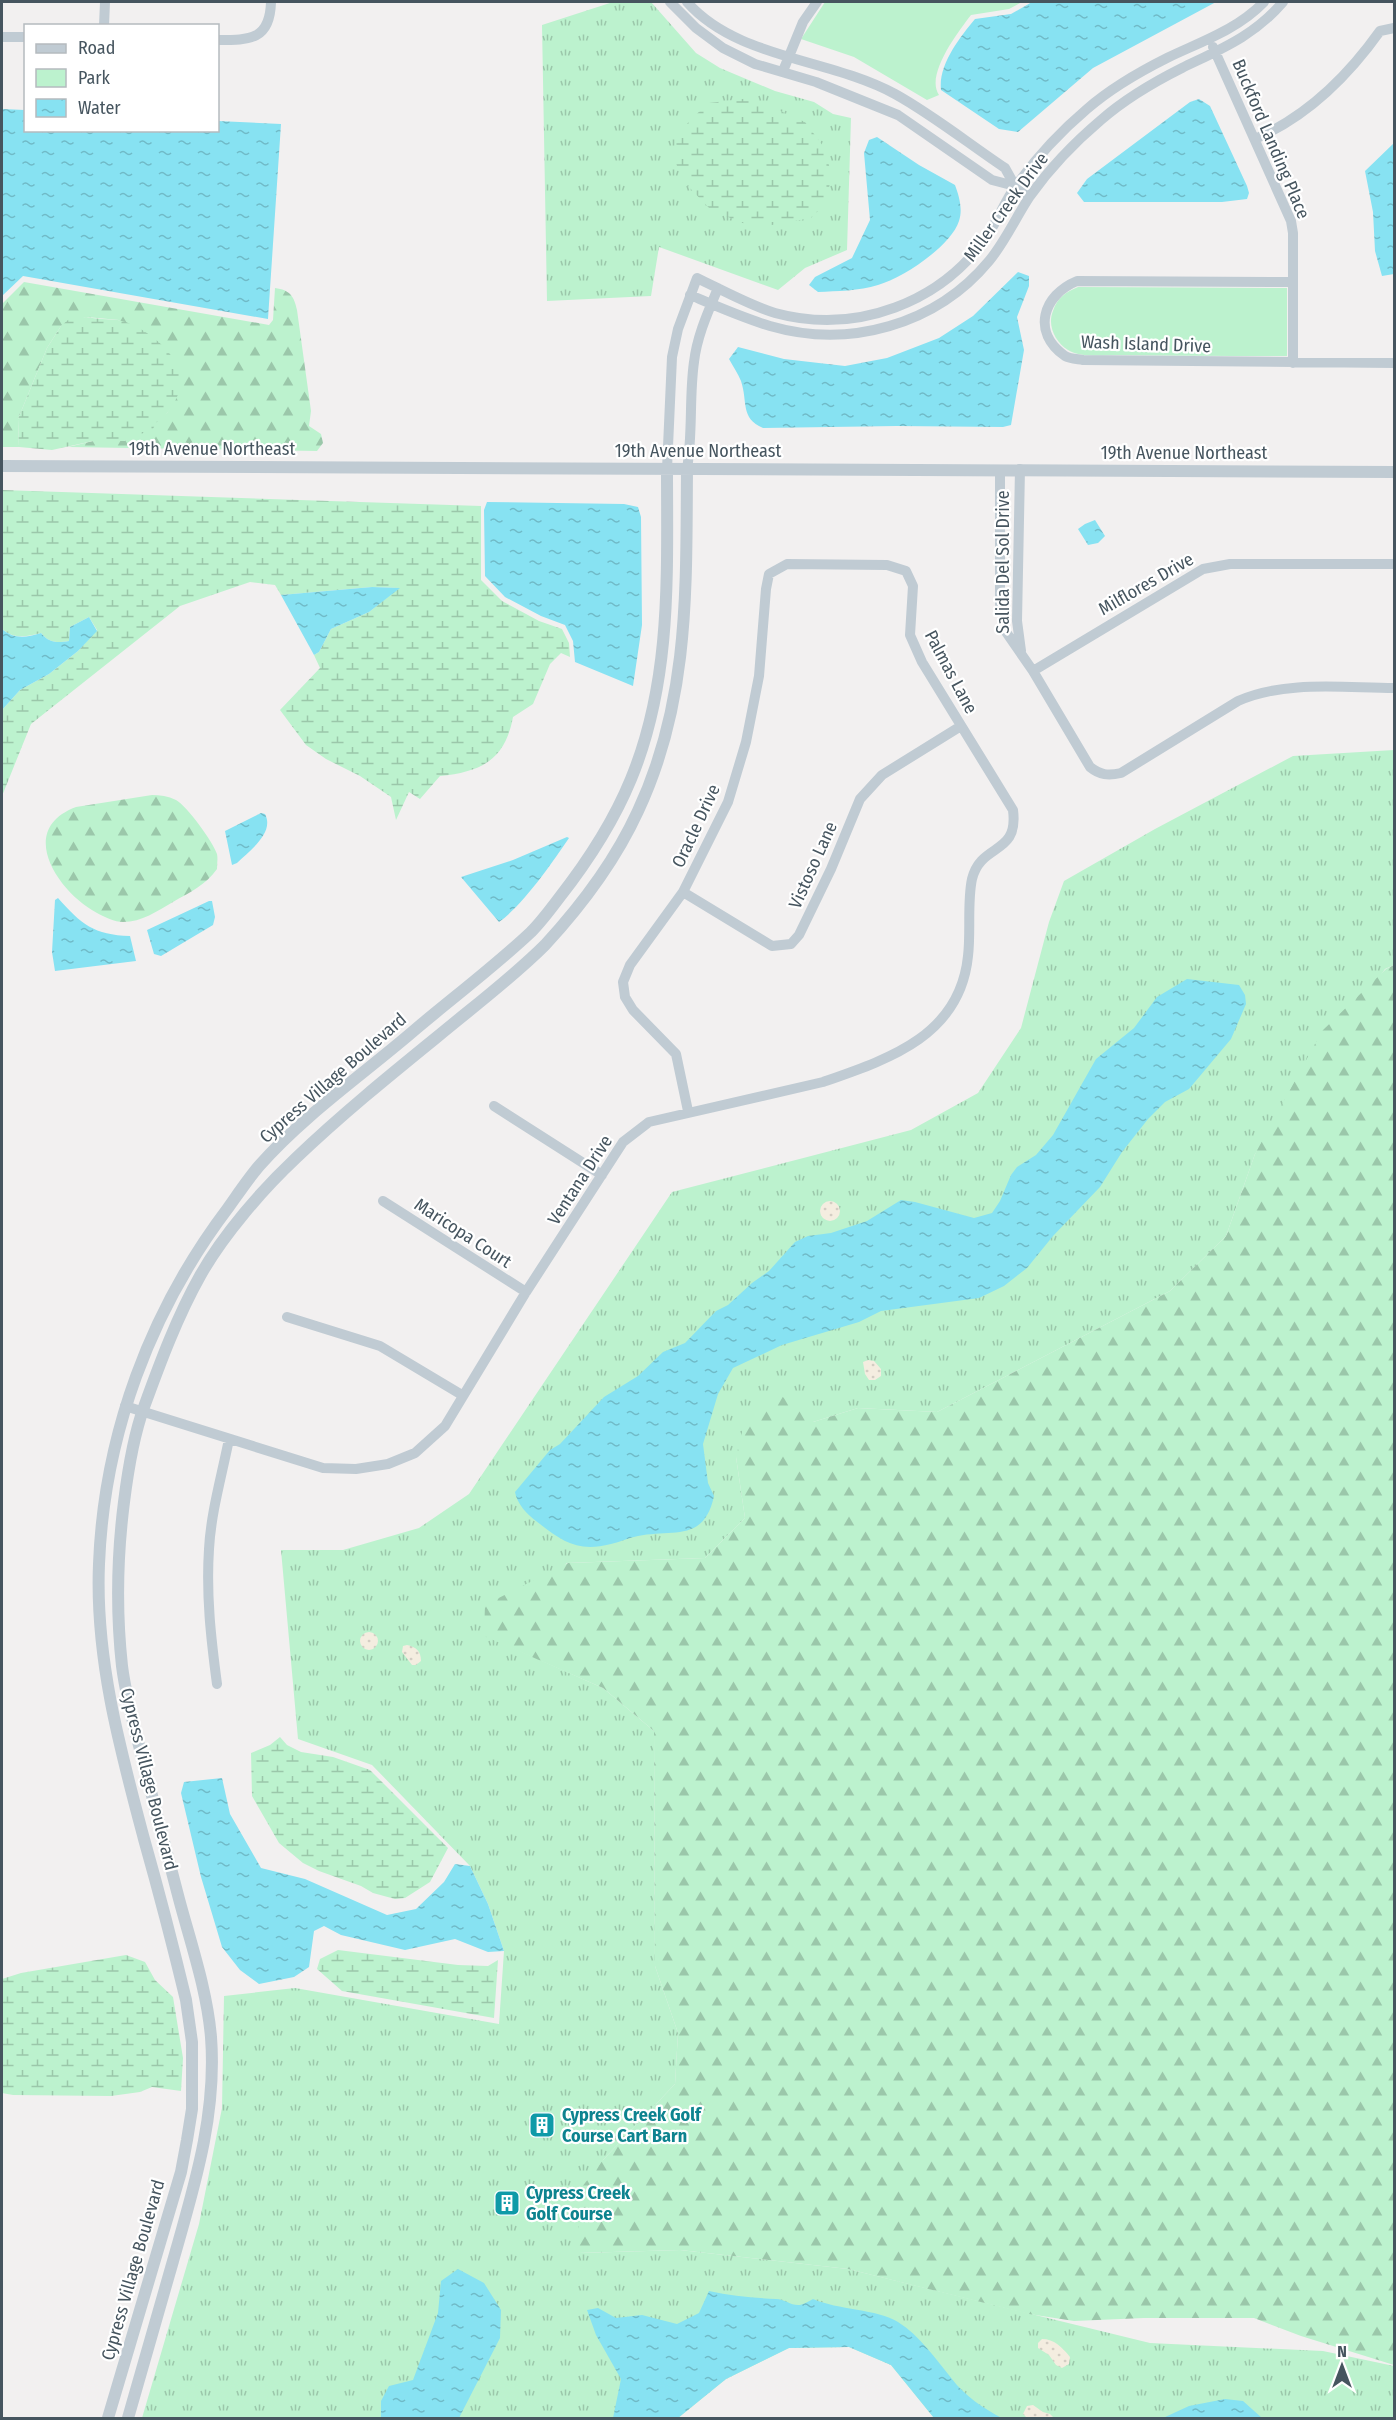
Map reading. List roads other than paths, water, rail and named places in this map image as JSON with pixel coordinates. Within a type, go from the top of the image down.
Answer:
[{"type":"street","points":[[105,2],[105,24]]},
{"type":"street","points":[[219,40],[245,40],[262,32],[270,18],[271,2]]},
{"type":"street","name":"Miller Creek Drive","points":[[670,2],[682,15],[723,48],[755,64],[783,70],[898,115],[992,180],[1015,186]]},
{"type":"street","points":[[783,70],[803,22],[817,2]]},
{"type":"street","name":"Miller Creek Drive","points":[[1264,2],[1234,26],[1134,75],[1087,109],[1041,155],[1015,186],[989,233],[973,254],[947,279],[922,296],[896,309],[864,318],[824,321],[801,319],[772,312],[697,278],[690,295],[770,326],[824,336],[856,334],[900,324],[931,309],[972,280],[989,261],[1030,196],[1060,160],[1101,119],[1135,94],[1180,69],[1238,42],[1271,16],[1283,2]]},
{"type":"street","points":[[682,15],[689,4]]},
{"type":"street","name":"Miller Creek Drive","points":[[689,4],[723,30],[747,43],[841,71],[894,93],[1005,168],[1015,186]]},
{"type":"street","points":[[1256,139],[1277,129],[1327,92],[1368,49],[1380,31],[1395,28]]},
{"type":"street","points":[[2,37],[24,37]]},
{"type":"street","name":"Buckford Landing Place","points":[[1209,39],[1291,221],[1293,233],[1293,363]]},
{"type":"street","points":[[1015,186],[1030,196]]},
{"type":"street","name":"Wash Island Drive","points":[[1293,282],[1077,281],[1062,287],[1052,300],[1046,311],[1045,327],[1052,343],[1066,357],[1083,360],[1395,363]]},
{"type":"street","points":[[687,469],[691,447],[693,364],[700,334],[718,288]]},
{"type":"street","points":[[667,469],[672,357],[678,329],[690,295]]},
{"type":"street","name":"19th Avenue Northeast","points":[[2,466],[1395,472]]},
{"type":"street","name":"Cypress Village Boulevard","points":[[108,2418],[181,2172],[192,2109],[193,2083],[192,2042],[186,2000],[114,1722],[100,1633],[98,1565],[107,1472],[125,1406],[146,1347],[182,1276],[218,1221],[259,1166],[308,1119],[534,930],[587,863],[610,824],[631,779],[657,695],[667,609],[667,469]]},
{"type":"street","name":"Cypress Village Boulevard","points":[[128,2418],[198,2176],[207,2130],[211,2063],[209,2023],[200,1976],[132,1717],[123,1671],[117,1604],[119,1540],[126,1480],[142,1412],[167,1347],[201,1275],[240,1220],[293,1161],[417,1053],[513,974],[545,944],[585,897],[617,850],[637,813],[649,783],[664,741],[676,695],[686,611],[687,469]]},
{"type":"street","name":"Salida Del Sol Drive","points":[[1000,470],[1002,511],[993,526],[1001,542],[1000,604],[1006,632],[1033,671],[1090,767],[1104,775],[1121,773],[1238,701],[1254,694],[1298,688],[1395,688]]},
{"type":"street","name":"Salida Del Sol Drive","points":[[1020,470],[1017,621],[1022,654]]},
{"type":"street","points":[[1001,542],[1018,542]]},
{"type":"street","points":[[1001,563],[1018,563]]},
{"type":"street","name":"Oracle Drive","points":[[688,1111],[676,1054],[633,1010],[625,997],[623,982],[630,965],[683,892],[728,802],[747,742],[759,676],[769,574],[787,564],[824,564]]},
{"type":"street","name":"Palmas Lane","points":[[824,564],[887,565],[906,571],[912,586],[910,635],[922,662],[1013,810],[1015,824]]},
{"type":"street","name":"Milflores Drive","points":[[1033,671],[1203,569],[1230,564],[1395,564]]},
{"type":"street","name":"Vistoso Lane","points":[[683,892],[772,946],[790,944],[799,935],[831,869],[860,799],[882,775],[961,726]]},
{"type":"street","name":"Ventana Drive","points":[[125,1406],[324,1468],[356,1469],[388,1464],[415,1453],[445,1425],[623,1142],[649,1122],[688,1111],[823,1082],[846,1074],[915,1044],[938,1025],[952,1008],[966,969],[972,878],[982,859],[1009,840],[1015,824]]},
{"type":"street","points":[[494,1106],[602,1175]]},
{"type":"street","name":"Maricopa Court","points":[[383,1201],[526,1293]]},
{"type":"street","points":[[287,1317],[380,1346],[462,1395]]},
{"type":"street","points":[[217,1684],[208,1614],[209,1548],[214,1512],[230,1439]]},
{"type":"water","points":[[1032,2],[1216,2],[1093,68],[1018,132],[999,129],[941,90],[943,71],[957,43],[975,19],[1011,14]]},
{"type":"water","points":[[1199,99],[1210,106],[1247,186],[1249,193],[1247,199],[1222,202],[1084,202],[1077,193],[1087,179],[1190,102]]},
{"type":"water","points":[[2,109],[24,110],[24,132],[219,132],[219,121],[281,124],[268,319],[23,276],[2,296]]},
{"type":"water","points":[[877,137],[919,165],[955,185],[961,207],[959,221],[946,241],[925,260],[900,276],[863,288],[818,292],[809,285],[815,277],[852,258],[870,220],[864,153],[869,140]]},
{"type":"water","points":[[1394,143],[1394,274],[1382,276],[1375,251],[1373,212],[1365,171]]},
{"type":"water","points":[[1018,272],[1029,276],[1029,286],[1017,317],[1024,350],[1011,425],[1003,427],[763,428],[756,424],[748,414],[741,381],[729,359],[738,347],[784,359],[845,366],[887,358],[939,338],[973,316]]},
{"type":"water","points":[[487,502],[624,504],[638,507],[641,517],[642,625],[633,686],[575,662],[573,641],[565,625],[541,616],[505,597],[485,576],[484,510]]},
{"type":"water","points":[[1095,520],[1105,536],[1098,543],[1088,545],[1078,529]]},
{"type":"water","points":[[372,587],[400,588],[369,612],[331,629],[319,652],[314,655],[281,595]]},
{"type":"water","points":[[89,617],[97,631],[78,651],[49,674],[20,690],[2,710],[2,629],[15,636],[25,637],[41,633],[50,640],[65,642],[69,641],[70,627]]},
{"type":"water","points":[[261,813],[265,814],[267,821],[264,835],[248,853],[232,865],[225,831]]},
{"type":"water","points":[[569,838],[537,883],[499,922],[461,877],[513,860]]},
{"type":"water","points":[[58,898],[74,915],[89,926],[107,933],[130,936],[136,961],[55,971],[52,952],[55,900]]},
{"type":"water","points":[[212,901],[215,917],[213,925],[161,956],[154,954],[147,930]]},
{"type":"water","points":[[1187,979],[1239,985],[1245,995],[1246,1004],[1231,1039],[1189,1089],[1165,1102],[1148,1119],[1122,1152],[1100,1187],[1053,1236],[1027,1268],[1004,1286],[979,1298],[881,1311],[859,1322],[782,1345],[733,1368],[718,1394],[703,1444],[708,1483],[714,1496],[703,1521],[695,1527],[674,1533],[638,1536],[599,1546],[579,1546],[554,1534],[523,1508],[515,1492],[550,1450],[560,1444],[604,1397],[638,1376],[663,1352],[685,1343],[716,1311],[728,1305],[769,1271],[795,1242],[808,1236],[831,1233],[867,1221],[901,1200],[974,1218],[992,1213],[1017,1167],[1036,1155],[1053,1135],[1096,1059],[1134,1028],[1157,997]]},
{"type":"water","points":[[222,1778],[230,1814],[261,1868],[305,1879],[387,1915],[416,1909],[444,1882],[455,1864],[470,1866],[488,1904],[504,1951],[488,1952],[455,1939],[405,1950],[341,1935],[324,1926],[314,1931],[309,1967],[294,1977],[259,1984],[240,1970],[222,1947],[201,1877],[181,1793],[184,1782]]},
{"type":"water","points":[[458,2269],[484,2283],[501,2310],[500,2338],[459,2418],[381,2418],[381,2401],[389,2386],[413,2380],[438,2313],[441,2281]]},
{"type":"water","points":[[709,2291],[779,2299],[797,2305],[813,2299],[889,2318],[898,2322],[920,2341],[968,2396],[1002,2418],[934,2418],[891,2365],[849,2347],[789,2348],[726,2379],[678,2418],[613,2418],[621,2379],[596,2335],[587,2310],[598,2308],[616,2318],[642,2315],[677,2324],[699,2313]]},
{"type":"water","points":[[1225,2399],[1243,2401],[1262,2418],[1163,2418],[1189,2406]]},
{"type":"place","name":"Cypress Creek Golf Course Cart Barn","points":[[542,2125]]},
{"type":"place","name":"Cypress Creek Golf Course","points":[[507,2203]]}]
